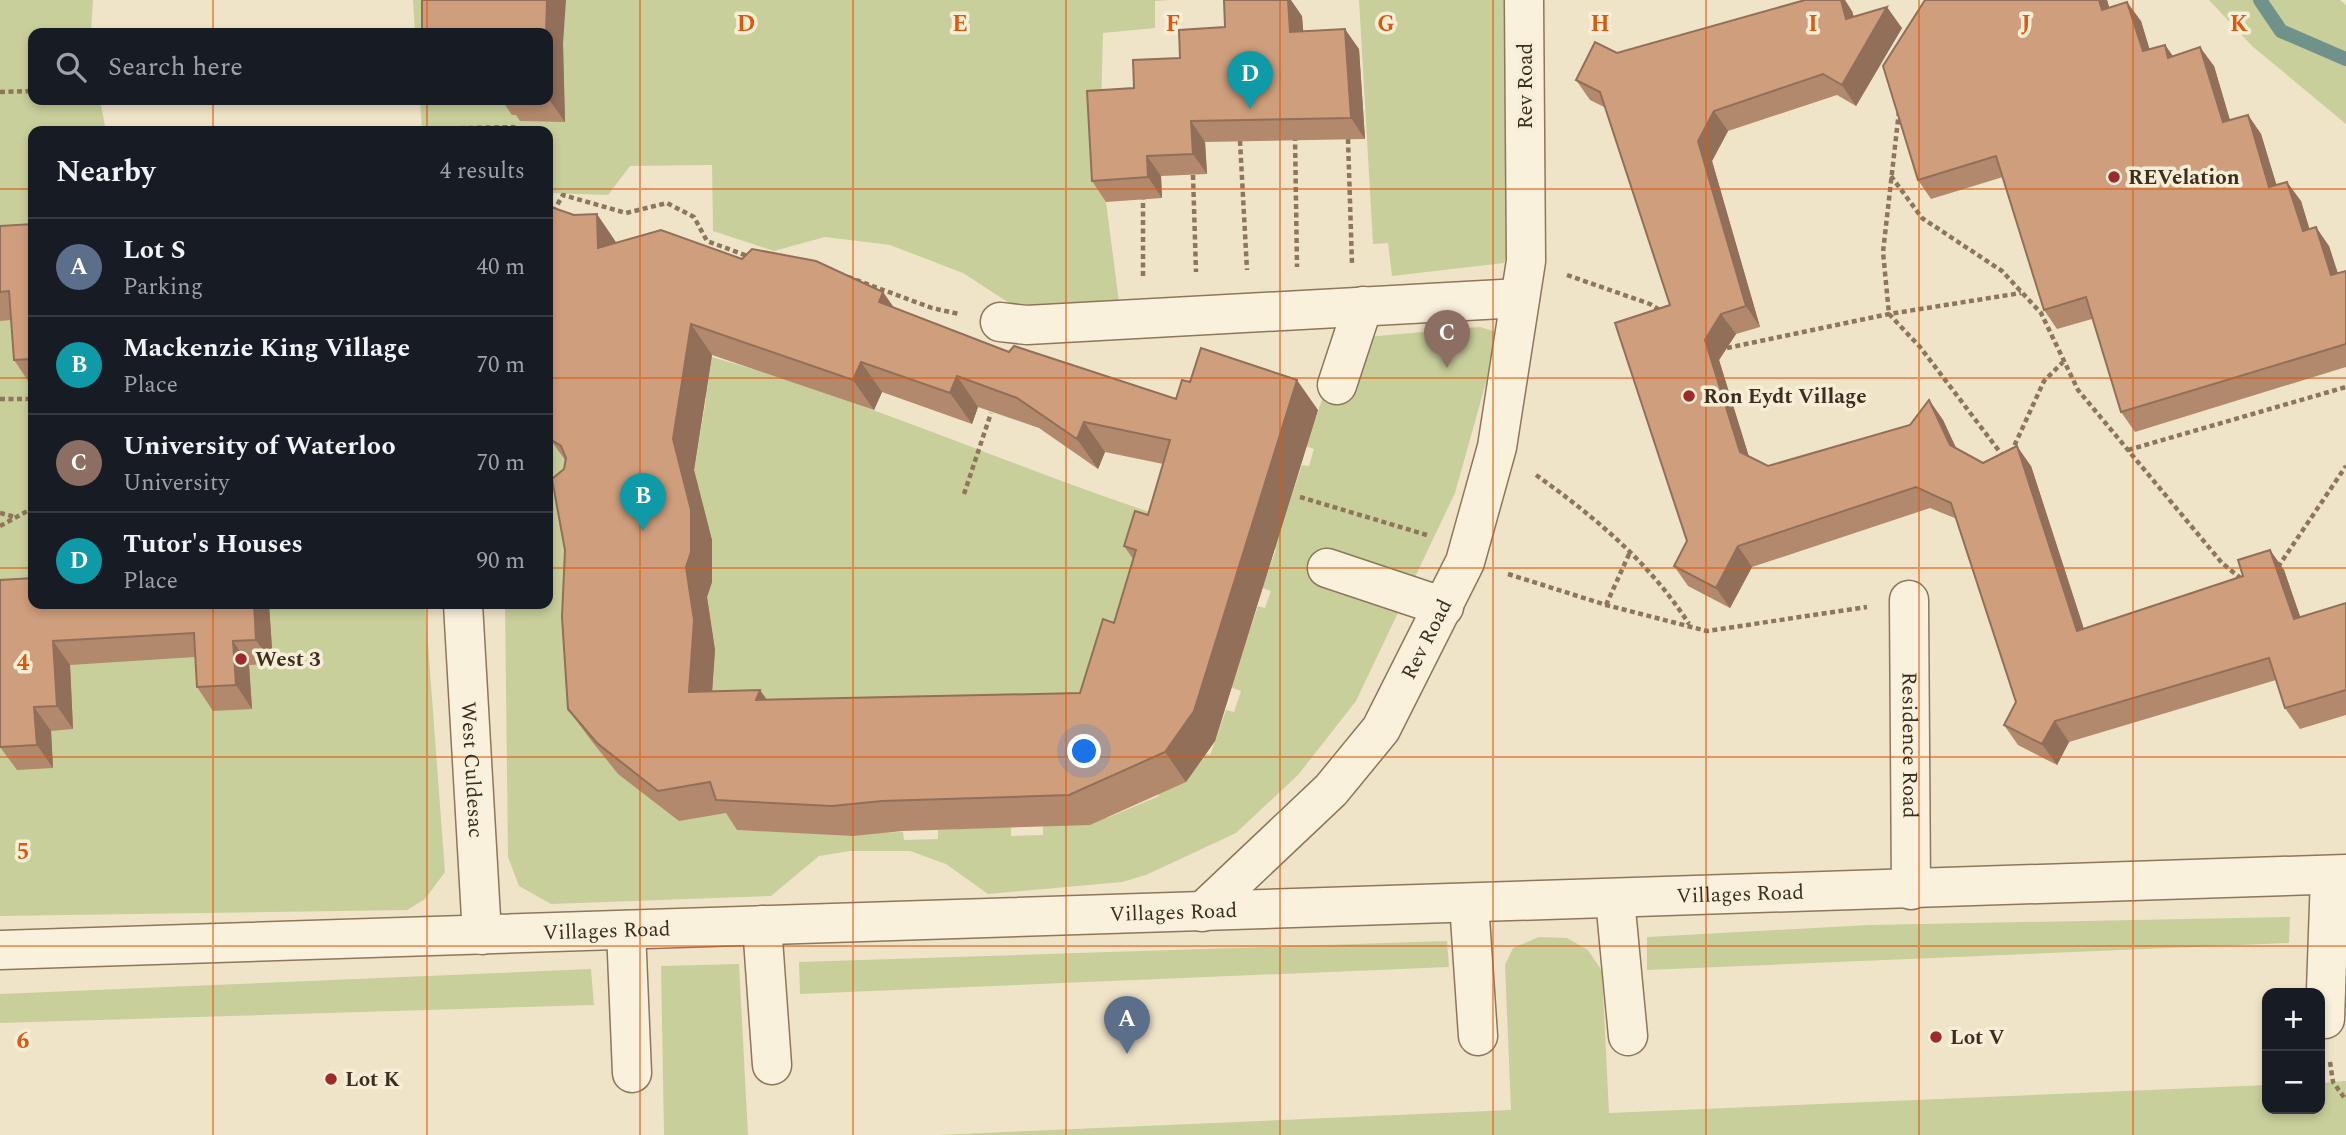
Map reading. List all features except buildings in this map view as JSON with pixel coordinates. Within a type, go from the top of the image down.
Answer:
[{"type":"lane","name":"Rev Road","points":[[1202,912],[1331,790],[1381,729],[1444,607],[1467,555],[1497,447],[1523,280],[1524,0]]},
{"type":"lane","points":[[1000,322],[1027,326],[1358,307],[1523,280]]},
{"type":"lane","points":[[1337,385],[1358,307]]},
{"type":"lane","points":[[1327,568],[1444,607]]},
{"type":"lane","name":"Residence Road","points":[[1909,600],[1911,890]]},
{"type":"lane","name":"West Culdesac","points":[[463,609],[482,935]]},
{"type":"lane","points":[[2325,1019],[2338,875]]},
{"type":"lane","name":"Villages Road","points":[[0,950],[2338,875]]},
{"type":"lane","points":[[1615,899],[1628,1036]]},
{"type":"lane","points":[[1469,903],[1478,1036]]},
{"type":"lane","points":[[762,925],[772,1065]]},
{"type":"lane","points":[[626,930],[632,1073]]},
{"type":"path","points":[[0,92],[28,91]]},
{"type":"path","points":[[1899,107],[1883,251],[1889,314],[1920,346],[2007,461],[2044,381],[2064,361]]},
{"type":"path","points":[[1295,124],[1298,310]]},
{"type":"path","points":[[1348,139],[1358,307]]},
{"type":"path","points":[[1240,141],[1250,313]]},
{"type":"path","points":[[1193,175],[1197,315]]},
{"type":"path","points":[[1891,176],[1922,218],[2002,271],[2041,313],[2078,390],[2222,563],[2251,587]]},
{"type":"path","points":[[553,212],[563,195],[626,213],[667,203],[694,217],[707,241],[760,260]]},
{"type":"path","points":[[1142,319],[1143,199]]},
{"type":"path","points":[[837,274],[860,279],[932,308],[1000,322]]},
{"type":"path","points":[[1523,280],[1650,304],[1673,318]]},
{"type":"path","points":[[1727,348],[1889,314],[2022,292]]},
{"type":"path","points":[[2129,450],[2346,387]]},
{"type":"path","points":[[0,399],[28,399]]},
{"type":"path","points":[[964,494],[991,413]]},
{"type":"path","points":[[1497,447],[1579,505],[1630,551],[1667,590],[1689,625]]},
{"type":"path","points":[[2275,572],[2346,466]]},
{"type":"path","points":[[1300,497],[1606,605],[1707,631],[1909,600]]},
{"type":"path","points":[[0,526],[28,511]]},
{"type":"path","points":[[0,513],[16,517]]},
{"type":"path","points":[[1606,605],[1630,551]]},
{"type":"green space","points":[[0,0],[93,0],[91,28],[28,28],[28,105],[101,105],[105,126],[28,126],[28,609],[425,609],[445,872],[425,899],[407,910],[0,916]]},
{"type":"green space","points":[[413,0],[1172,0],[1155,1],[1155,28],[1103,33],[1101,111],[1106,202],[1119,302],[1027,325],[1006,301],[963,273],[890,245],[825,237],[774,251],[713,231],[712,165],[630,166],[608,195],[553,193],[553,126],[422,126],[420,105],[553,105],[553,28],[415,28]]},
{"type":"green space","points":[[1359,0],[1508,0],[1513,237],[1504,263],[1392,276],[1388,243],[1373,244]]},
{"type":"green space","points":[[2209,0],[2340,0],[2346,5],[2346,124],[2252,46]]},
{"type":"green space","points":[[553,325],[566,329],[600,751],[612,766],[632,768],[731,812],[738,830],[825,834],[903,832],[904,840],[938,839],[938,830],[1011,826],[1011,836],[1043,835],[1043,826],[1100,806],[1107,818],[1159,796],[1153,781],[1193,749],[1210,755],[1226,710],[1234,712],[1241,691],[1230,687],[1258,606],[1265,608],[1271,591],[1262,588],[1276,549],[1268,546],[1282,504],[1288,506],[1302,465],[1309,466],[1314,449],[1306,446],[1343,339],[1480,327],[1493,331],[1497,343],[1455,493],[1356,701],[1298,775],[1236,833],[1146,875],[1122,882],[988,894],[946,864],[910,851],[850,851],[819,856],[771,896],[551,904],[519,886],[508,857],[505,609],[553,609]]},
{"type":"green space","points":[[697,353],[878,412],[1177,521],[1116,723],[706,721],[715,650],[707,597],[712,582],[712,540],[694,470],[706,399]]},
{"type":"green space","points":[[2290,917],[2289,943],[1647,970],[1647,937],[1869,925]]},
{"type":"green space","points":[[1539,937],[1567,938],[1588,950],[1602,971],[1609,1113],[2262,1085],[2262,1114],[2325,1114],[2325,1083],[2346,1081],[2346,1135],[938,1135],[1511,1110],[1505,965],[1513,948]]},
{"type":"green space","points":[[1447,941],[1449,967],[800,994],[799,962]]},
{"type":"green space","points":[[739,964],[748,1135],[664,1135],[661,966]]},
{"type":"green space","points":[[591,969],[594,1005],[0,1023],[0,994]]},
{"type":"waterway","points":[[2260,0],[2281,31],[2346,59]]},
{"type":"place","name":"Tutor's Houses","points":[[1250,109]]},
{"type":"place","name":"REVelation","points":[[2114,177]]},
{"type":"place","name":"University of Waterloo","points":[[1447,368]]},
{"type":"place","name":"Ron Eydt Village","points":[[1689,396]]},
{"type":"place","name":"Mackenzie King Village","points":[[643,531]]},
{"type":"place","name":"West 3","points":[[241,659]]},
{"type":"place","name":"Lot V","points":[[1936,1037]]},
{"type":"place","name":"Lot S","points":[[1127,1054]]},
{"type":"place","name":"Lot K","points":[[331,1079]]}]
